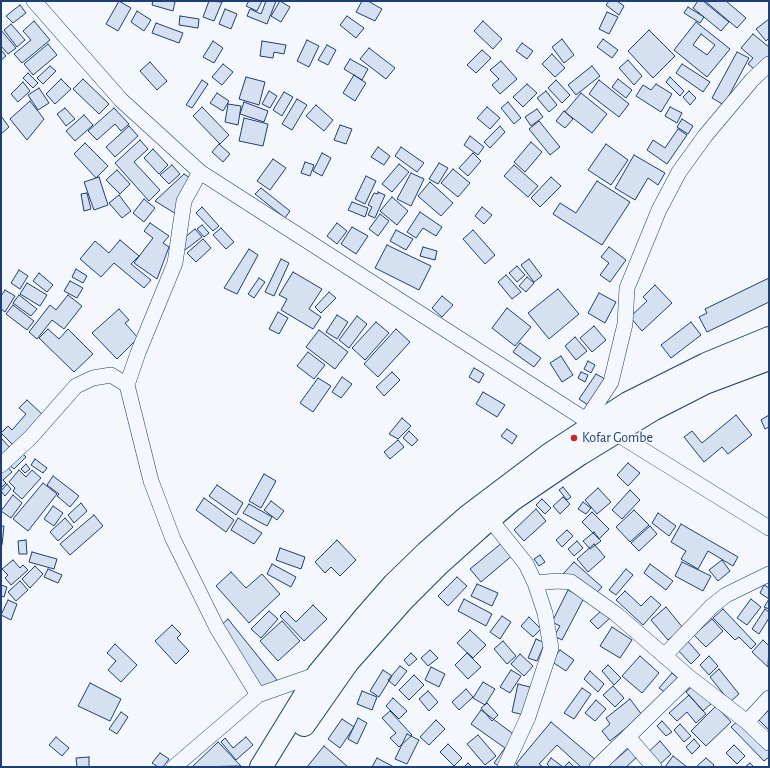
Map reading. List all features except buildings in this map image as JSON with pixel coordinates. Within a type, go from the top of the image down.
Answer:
[{"type":"highway","points":[[261,767],[318,674],[390,589],[427,552],[468,516],[589,423],[706,364],[769,338]]},
{"type":"highway","points":[[278,767],[320,701],[348,662],[413,590],[440,563],[512,500],[614,432],[652,410],[705,383],[769,359]]},
{"type":"street","points":[[34,1],[121,100],[200,172],[589,423],[610,382],[625,324],[627,288],[659,210],[679,172],[705,136],[752,80],[769,64]]},
{"type":"street","points":[[200,172],[184,201],[175,263],[138,353],[127,386],[152,481],[173,539],[217,628],[258,695]]},
{"type":"street","points":[[1,465],[31,437],[76,386],[93,378],[111,375],[127,386]]},
{"type":"street","points":[[614,432],[769,528]]},
{"type":"street","points":[[490,519],[526,564],[535,583],[545,613],[551,648],[528,717],[505,767]]},
{"type":"street","points":[[664,656],[694,624],[726,595],[769,574]]},
{"type":"street","points":[[535,583],[558,581],[571,582],[616,614],[664,656],[747,722],[769,743]]},
{"type":"street","points":[[174,767],[258,695],[318,674]]},
{"type":"street","points":[[597,767],[690,677]]},
{"type":"street","points":[[747,722],[769,698]]},
{"type":"street","points":[[628,737],[654,767]]},
{"type":"place","name":"Kofar Gombe","points":[[574,438]]}]
